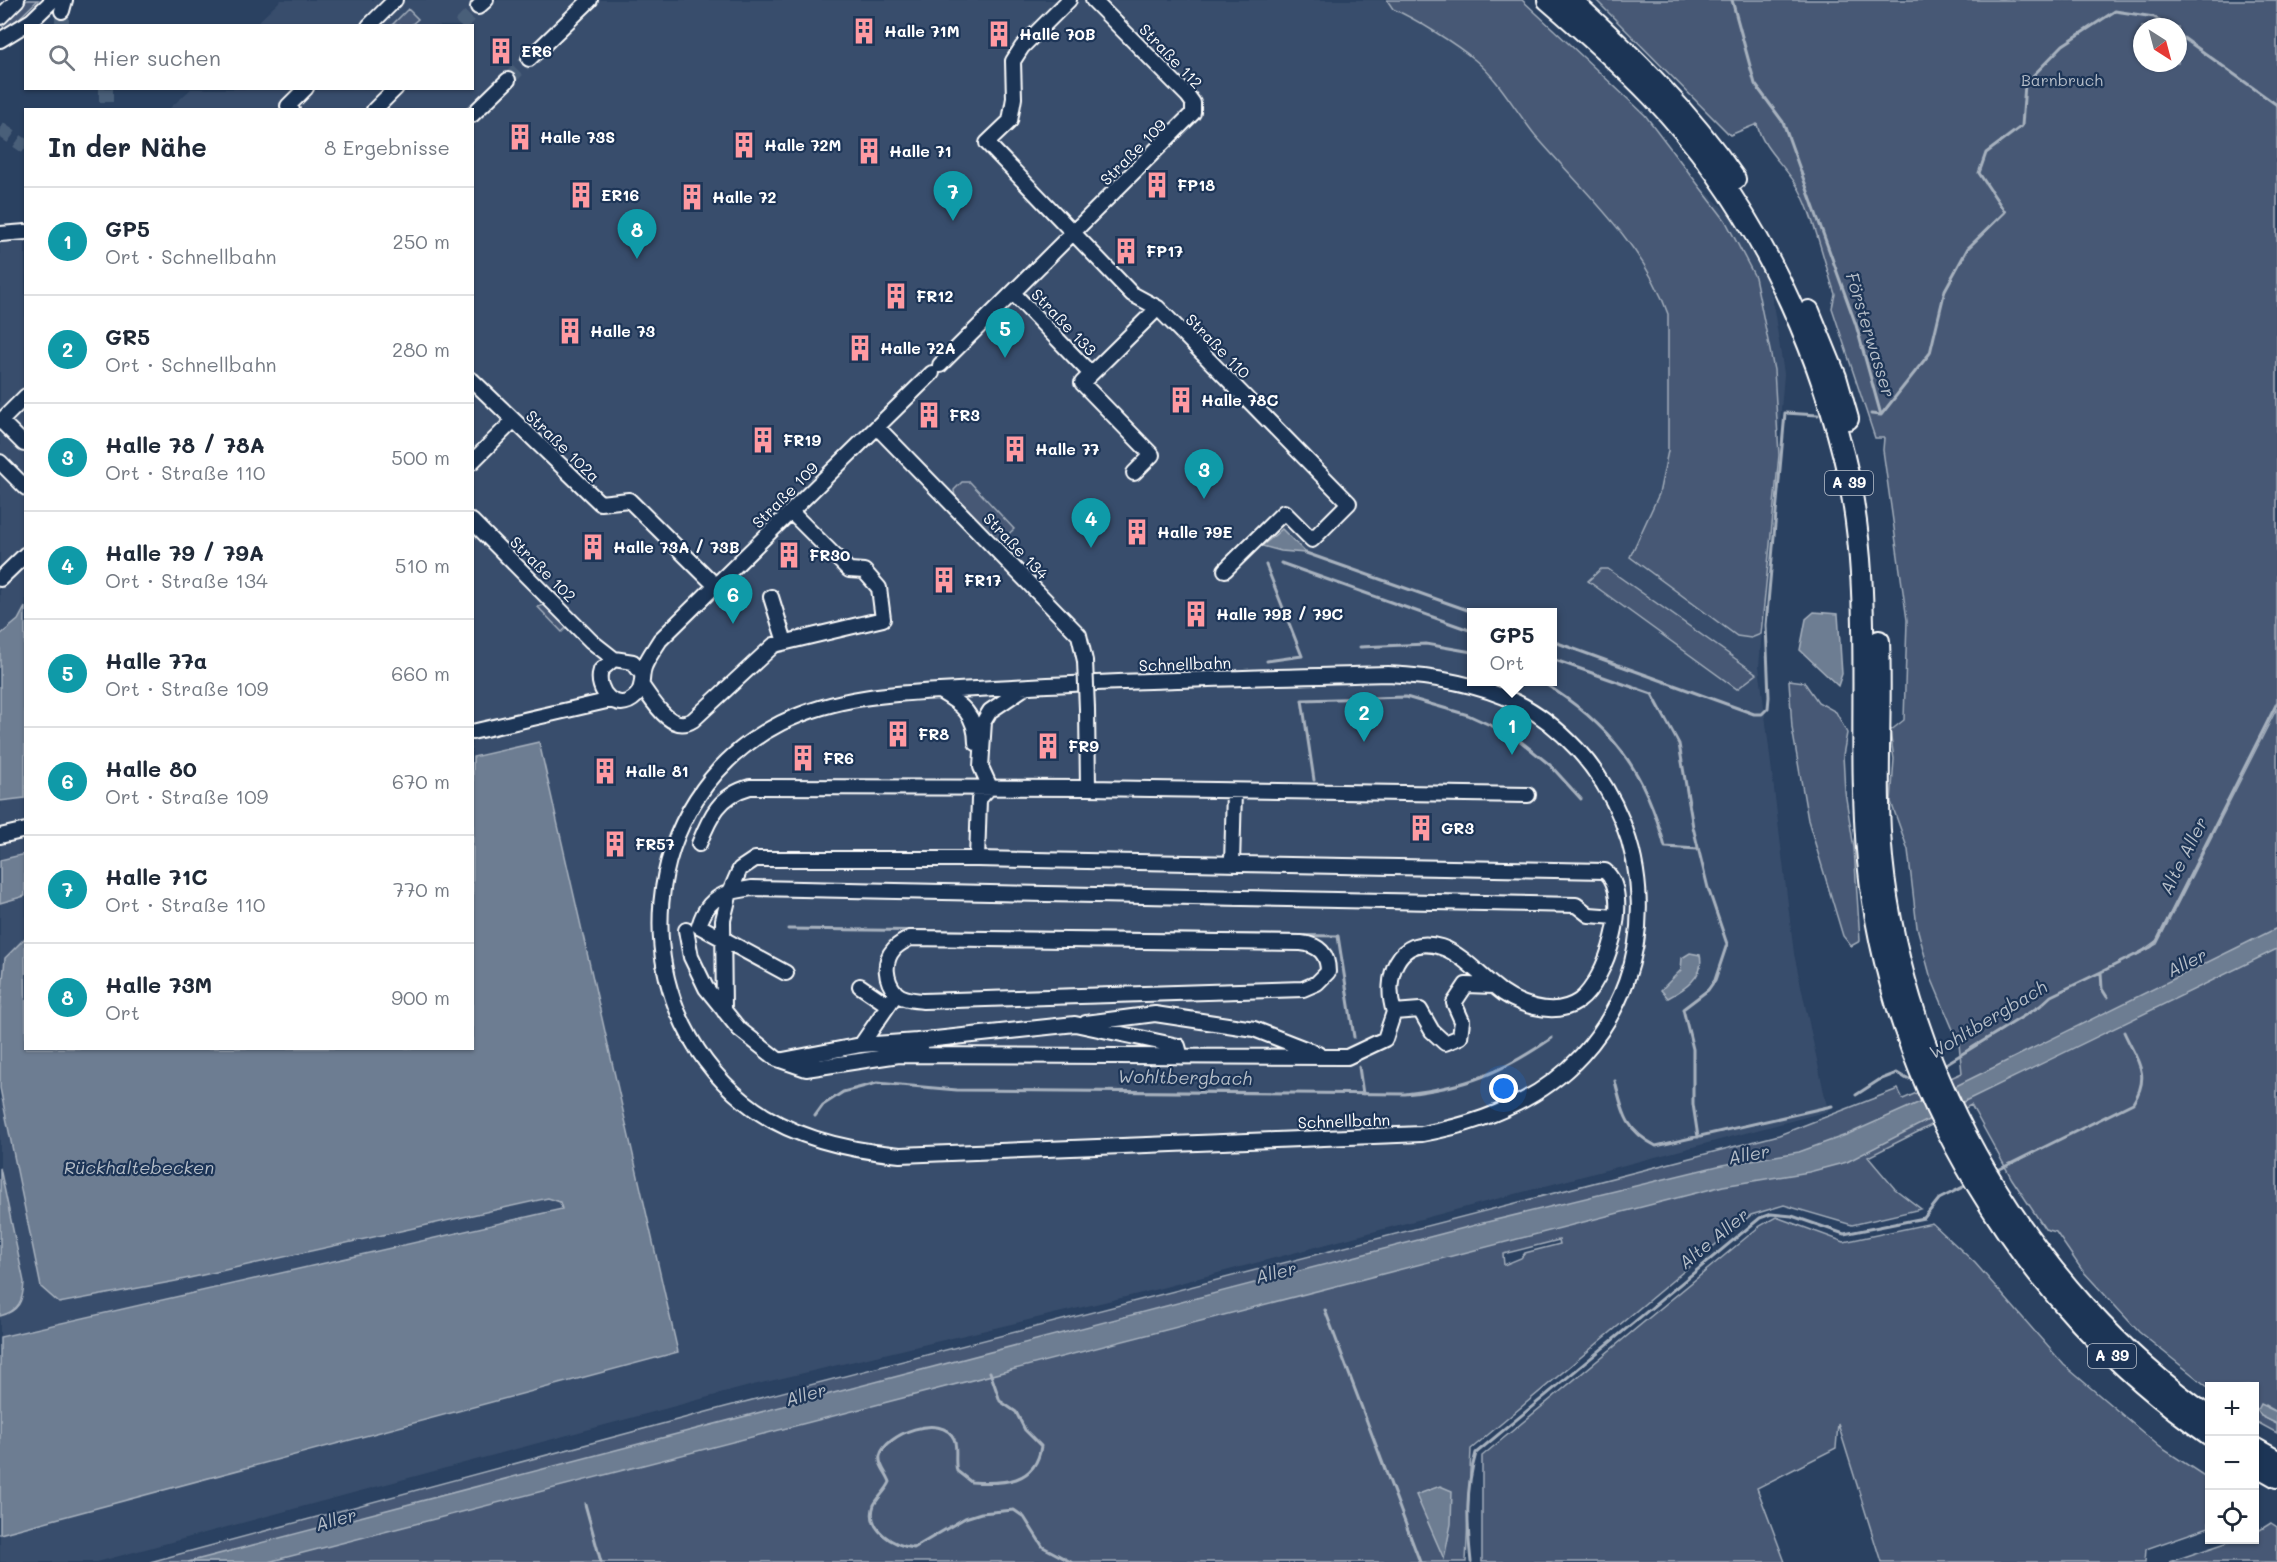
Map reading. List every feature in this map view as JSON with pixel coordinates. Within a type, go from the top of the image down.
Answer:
[{"type":"highway","name":"A 39","points":[[1548,0],[1652,96],[1708,163],[1752,227],[1780,279],[1823,381],[1845,460],[1861,551],[1865,644],[1863,763],[1868,863],[1892,984],[1923,1055],[1981,1164],[2035,1258],[2076,1319],[2116,1359],[2185,1418],[2205,1432]]},
{"type":"highway","name":"A 39","points":[[1571,0],[1662,86],[1718,154],[1763,220],[1792,273],[1836,377],[1858,455],[1874,550],[1879,645],[1877,763],[1882,859],[1893,927],[1923,1055]]},
{"type":"highway","name":"A 39","points":[[2035,1258],[2125,1349],[2205,1414]]},
{"type":"highway","points":[[2259,1451],[2277,1461]]},
{"type":"highway","points":[[2259,1467],[2277,1477]]},
{"type":"street","points":[[0,17],[17,0]]},
{"type":"street","points":[[28,24],[52,0]]},
{"type":"street","points":[[371,24],[395,0]]},
{"type":"street","points":[[529,60],[590,0]]},
{"type":"street","name":"Straße 110","points":[[1069,0],[1022,47],[1013,61],[1014,98],[1010,121],[987,143],[1132,294],[1158,308],[1349,503],[1312,540],[1284,512],[1225,570]]},
{"type":"street","name":"Straße 112","points":[[1093,0],[1188,96],[1193,103],[1193,113]]},
{"type":"street","points":[[0,40],[24,26]]},
{"type":"street","points":[[0,52],[24,28]]},
{"type":"street","points":[[474,113],[508,80]]},
{"type":"street","points":[[290,108],[288,106],[304,90]]},
{"type":"street","points":[[376,108],[394,90]]},
{"type":"street","name":"Straße 109","points":[[660,640],[877,428],[1193,113]]},
{"type":"street","points":[[0,234],[24,232]]},
{"type":"street","name":"Straße 133","points":[[1013,293],[1091,374]]},
{"type":"street","name":"Straße 133","points":[[1134,472],[1152,455],[1082,383],[1158,308]]},
{"type":"street","name":"Straße 102a","points":[[474,382],[600,503],[629,500],[716,586]]},
{"type":"street","points":[[22,436],[0,420],[24,398]]},
{"type":"street","points":[[474,460],[513,421]]},
{"type":"street","name":"Straße 134","points":[[877,428],[1079,635],[1085,661],[1088,788]]},
{"type":"street","points":[[0,462],[24,486]]},
{"type":"street","points":[[474,732],[611,700],[622,702],[632,699],[660,711],[679,723],[689,722],[774,645],[883,619],[879,588],[864,572],[849,570],[791,512]]},
{"type":"street","name":"Straße 102","points":[[474,523],[591,641],[621,659]]},
{"type":"street","points":[[0,579],[24,556]]},
{"type":"street","points":[[771,597],[785,642]]},
{"type":"street","points":[[611,700],[600,688],[601,670],[660,640]]},
{"type":"street","points":[[632,699],[660,640]]},
{"type":"street","name":"Straße 102","points":[[591,641],[601,670]]},
{"type":"street","points":[[621,659],[637,665],[642,680],[660,711]]},
{"type":"street","name":"Schnellbahn","points":[[1388,674],[1451,681],[1518,703],[1548,722],[1589,762],[1610,793],[1629,835],[1638,871],[1640,904],[1636,943],[1628,975],[1604,1026],[1583,1054],[1567,1070],[1517,1105],[1486,1119],[1422,1134],[900,1155],[876,1153],[825,1141],[772,1121],[746,1103],[722,1081],[686,1032],[672,1002],[664,975],[660,910],[664,878],[674,843],[687,814],[721,770],[754,741],[780,724],[849,700],[882,694],[1027,686],[1388,674]]},
{"type":"street","points":[[990,787],[981,767],[984,721],[990,711],[1002,700],[1027,686]]},
{"type":"street","points":[[574,709],[600,688]]},
{"type":"street","points":[[939,691],[961,704],[976,728],[976,771],[981,781],[990,787]]},
{"type":"street","points":[[699,844],[708,821],[729,795],[750,787],[990,787],[1054,790],[1088,788],[1528,795]]},
{"type":"street","points":[[977,859],[979,799],[990,787]]},
{"type":"street","points":[[1232,864],[1234,790]]},
{"type":"street","points":[[0,836],[24,830]]},
{"type":"street","points":[[686,930],[691,957],[706,988],[724,1011],[739,1029],[781,1060],[806,1069],[899,1055],[1347,1057],[1385,1039],[1394,1012],[1389,996],[1389,982],[1394,966],[1402,955],[1415,947],[1440,947],[1469,965],[1505,996],[1536,1008],[1560,1008],[1579,1001],[1601,975],[1616,917],[1618,892],[1611,876],[1605,871],[977,859],[755,859],[740,869],[729,892],[723,920],[724,1011]]},
{"type":"street","points":[[786,973],[699,926],[703,911],[717,896],[752,888],[1576,905],[1589,915],[1616,917]]},
{"type":"street","points":[[860,986],[892,999],[923,1001],[1303,989],[1317,984],[1328,972],[1328,960],[1320,949],[1311,944],[1301,943],[909,938],[894,948],[886,963],[892,999],[861,1045]]},
{"type":"street","points":[[1394,1012],[1420,1010],[1432,1031],[1445,1043],[1460,1037],[1462,1021],[1454,1003],[1466,985],[1469,965]]},
{"type":"street","points":[[1466,985],[1494,986]]},
{"type":"street","points":[[781,1060],[861,1045],[917,1041],[1155,1014],[1254,1029],[1326,1057]]},
{"type":"street","points":[[1075,1024],[1178,1046],[1181,1057]]},
{"type":"street","points":[[917,1041],[927,1055]]},
{"type":"shaded area","points":[[281,0],[1504,0],[1728,213],[1764,275],[1772,297],[1784,374],[1759,666],[1794,954],[1828,1111],[1146,1292],[753,1385],[97,1562],[0,1562],[0,226],[24,225],[24,1050],[474,1050],[474,108],[170,108],[190,90],[474,90],[474,24],[256,24]]},
{"type":"green space","points":[[27,0],[38,0],[10,27],[4,28],[2,25]]},
{"type":"green space","points":[[1387,0],[1522,0],[1645,115],[1725,220],[1755,277],[1774,370],[1779,455],[1761,634],[1751,638],[1737,636],[1630,557],[1659,494],[1668,451],[1668,314],[1644,264],[1610,219],[1535,135],[1500,86],[1484,68],[1447,39],[1393,9]]},
{"type":"green space","name":"Barnbruch","points":[[1596,0],[2277,0],[2277,703],[2157,940],[2135,956],[2157,944],[2277,708],[2277,1412],[2265,1405],[2261,1416],[2277,1424],[2277,1433],[2259,1423],[2259,1382],[2205,1382],[2205,1385],[2139,1332],[2082,1270],[2056,1232],[2045,1229],[2012,1179],[1971,1105],[1868,1157],[1895,1189],[1921,1209],[1852,1225],[1784,1205],[1751,1215],[1471,1449],[1466,1562],[150,1562],[725,1407],[1779,1135],[1898,1089],[1903,1099],[1962,1073],[1959,1044],[1930,975],[1917,927],[1908,850],[1891,802],[1894,759],[1890,731],[1904,720],[1907,620],[1883,450],[1884,438],[1875,438],[1832,308],[1835,294],[1804,200],[1794,181],[1764,141],[1757,124],[1730,135]],"holes":[[[1559,1240],[1560,1244],[1525,1253],[1521,1258],[1504,1265],[1503,1254]]]},
{"type":"green space","points":[[408,9],[418,19],[412,24],[393,24]]},
{"type":"green space","points":[[962,482],[970,482],[1014,529],[999,543],[955,497],[954,490]]},
{"type":"green space","points":[[1601,569],[1608,569],[1757,674],[1737,689],[1588,581]]},
{"type":"green space","points":[[547,604],[568,626],[562,632],[538,607]]},
{"type":"green space","points":[[1789,680],[1804,682],[1818,702],[1836,712],[1847,733],[1843,755],[1845,792],[1854,848],[1860,941],[1851,946],[1843,936],[1808,820],[1792,728]]},
{"type":"green space","points":[[1776,1217],[1844,1242],[1932,1223],[1975,1263],[2064,1365],[2160,1447],[2205,1476],[2205,1528],[2146,1549],[2145,1562],[1881,1562],[1838,1424],[1836,1448],[1757,1488],[1785,1562],[1482,1562],[1482,1456],[1760,1226]]},
{"type":"green space","points":[[2271,1523],[2277,1527],[2277,1562],[2169,1562],[2223,1544],[2259,1544],[2259,1530]]},
{"type":"water","points":[[1282,529],[1306,553],[1281,551],[1262,546]]},
{"type":"water","points":[[24,609],[24,798],[0,801],[0,635],[18,620]]},
{"type":"water","points":[[1814,612],[1838,614],[1842,674],[1838,686],[1800,650],[1806,619]]},
{"type":"water","name":"Rückhaltebecken","points":[[539,742],[678,1352],[0,1534],[0,1337],[562,1209],[560,1202],[548,1198],[176,1281],[59,1303],[41,1287],[0,1088],[0,1012],[5,958],[24,939],[24,1050],[474,1050],[474,757]]},
{"type":"water","points":[[24,854],[24,896],[0,903],[0,860]]},
{"type":"water","points":[[2277,928],[2277,949],[1963,1102],[1847,1162],[1809,1172],[1723,1186],[268,1562],[188,1562],[1483,1223],[1722,1165],[1799,1152],[1846,1135],[1956,1086]]},
{"type":"water","points":[[1690,953],[1700,955],[1700,969],[1687,986],[1668,998],[1661,990],[1681,970],[1682,958]]},
{"type":"water","points":[[0,1168],[24,1282],[19,1304],[12,1311],[0,1316]]},
{"type":"water","points":[[2260,1404],[2277,1412],[2277,1424],[2261,1416]]},
{"type":"water","points":[[1440,1486],[1452,1491],[1451,1524],[1444,1559],[1416,1495]]},
{"type":"waterway","name":"Försterwasser","points":[[1732,0],[1755,84],[1783,122],[1856,325],[1881,415]]},
{"type":"waterway","name":"Försterwasser","points":[[1881,415],[1930,353],[1945,290],[1968,248],[2005,212],[1979,173],[1986,153],[2022,126],[2025,84],[2063,45],[2115,11],[2155,18]]},
{"type":"waterway","name":"Försterwasser","points":[[2187,40],[2277,105]]},
{"type":"waterway","points":[[1557,643],[1754,714],[1762,714],[1768,708],[1769,697],[1766,625],[1785,413],[1818,415]]},
{"type":"waterway","points":[[1871,414],[1881,415]]},
{"type":"waterway","points":[[1306,553],[1467,610]]},
{"type":"waterway","points":[[1281,563],[1467,629]]},
{"type":"waterway","points":[[1266,565],[1302,656],[1267,661]]},
{"type":"waterway","points":[[1360,647],[1426,644],[1467,651]]},
{"type":"waterway","points":[[1557,661],[1652,694],[1679,744],[1693,827],[1708,888],[1727,944],[1715,980],[1708,990],[1683,1009],[1693,1049],[1693,1104],[1698,1137]]},
{"type":"waterway","points":[[1548,686],[1587,715],[1622,751],[1647,794],[1665,847],[1698,849]]},
{"type":"waterway","points":[[1314,780],[1302,700],[1406,697],[1468,715],[1514,736],[1550,765],[1581,799]]},
{"type":"waterway","name":"Alte Aller","points":[[2107,997],[2102,989],[2101,972],[2151,947],[2157,941],[2277,703]]},
{"type":"waterway","points":[[788,929],[1338,936],[1354,1037]]},
{"type":"waterway","name":"Wohltbergbach","points":[[1944,1065],[2040,1006],[2051,996],[2101,972]]},
{"type":"waterway","name":"Alte Aller","points":[[1994,1172],[2133,1103],[2139,1093],[2142,1075],[2124,1032]]},
{"type":"waterway","name":"Wohltbergbach","points":[[815,1116],[823,1105],[843,1092],[877,1083],[957,1090],[1405,1094],[1447,1087],[1483,1076],[1516,1061],[1552,1038]]},
{"type":"waterway","points":[[1359,1067],[1363,1094]]},
{"type":"waterway","name":"Wohltbergbach","points":[[1856,1095],[1879,1080],[1897,1073],[1907,1079],[1916,1078]]},
{"type":"waterway","name":"Wohltbergbach","points":[[1615,1081],[1627,1120],[1638,1134],[1656,1146],[1832,1106]]},
{"type":"waterway","name":"Alte Aller","points":[[1471,1562],[1468,1507],[1470,1480],[1476,1453],[1760,1218],[1771,1214],[1792,1216],[1844,1234],[1924,1218],[1939,1199],[1969,1184]]},
{"type":"waterway","points":[[1325,1310],[1420,1562]]},
{"type":"waterway","points":[[990,1372],[1000,1401],[1016,1412],[1025,1430],[1041,1446],[1038,1459],[1032,1468],[1025,1475],[1006,1482],[971,1482],[957,1471],[955,1443],[948,1431],[938,1427],[914,1429],[892,1440],[880,1456],[881,1466],[890,1482],[874,1505],[872,1514],[874,1522],[883,1535],[898,1544],[914,1548],[965,1518],[981,1513],[1014,1510],[1024,1517],[1043,1547],[1071,1562]]},
{"type":"waterway","points":[[585,1504],[601,1562]]},
{"type":"tunnel","points":[[462,24],[478,7]]},
{"type":"tunnel","points":[[62,11],[62,24]]},
{"type":"tunnel","points":[[508,80],[529,59]]},
{"type":"tunnel","points":[[106,90],[106,108]]},
{"type":"tunnel","points":[[0,129],[24,146]]},
{"type":"place","name":"Halle 71M","points":[[864,31]]},
{"type":"place","name":"Halle 70B","points":[[999,34]]},
{"type":"place","name":"ER6","points":[[501,51]]},
{"type":"place","name":"Halle 73S","points":[[520,137]]},
{"type":"place","name":"Halle 72M","points":[[744,145]]},
{"type":"place","name":"Halle 71","points":[[869,151]]},
{"type":"place","name":"FP18","points":[[1157,185]]},
{"type":"place","name":"ER16","points":[[581,195]]},
{"type":"place","name":"Halle 72","points":[[692,197]]},
{"type":"place","name":"Halle 71C","points":[[953,221]]},
{"type":"place","name":"FP17","points":[[1126,251]]},
{"type":"place","name":"Halle 73M","points":[[637,259]]},
{"type":"place","name":"FR12","points":[[896,296]]},
{"type":"place","name":"Halle 73","points":[[570,331]]},
{"type":"place","name":"Halle 72A","points":[[860,348]]},
{"type":"place","name":"Halle 77a","points":[[1005,358]]},
{"type":"place","name":"Halle 78C","points":[[1181,400]]},
{"type":"place","name":"FR3","points":[[929,415]]},
{"type":"place","name":"FR19","points":[[763,440]]},
{"type":"place","name":"Halle 77","points":[[1015,449]]},
{"type":"place","name":"Halle 78 / 78A","points":[[1204,499]]},
{"type":"place","name":"Halle 79E","points":[[1137,532]]},
{"type":"place","name":"Halle 73A / 73B","points":[[593,547]]},
{"type":"place","name":"Halle 79 / 79A","points":[[1091,548]]},
{"type":"place","name":"FR30","points":[[789,555]]},
{"type":"place","name":"FR17","points":[[944,580]]},
{"type":"place","name":"Halle 79B / 79C","points":[[1196,614]]},
{"type":"place","name":"Halle 80","points":[[733,624]]},
{"type":"place","name":"FR8","points":[[898,734]]},
{"type":"place","name":"GR5","points":[[1364,742]]},
{"type":"place","name":"FR9","points":[[1048,746]]},
{"type":"place","name":"GP5","points":[[1512,755]]},
{"type":"place","name":"FR6","points":[[803,758]]},
{"type":"place","name":"Halle 81","points":[[605,771]]},
{"type":"place","name":"GR3","points":[[1421,828]]},
{"type":"place","name":"FR57","points":[[615,844]]},
{"type":"water label","name":"Aller","points":[[2187,963]]},
{"type":"water label","name":"Aller","points":[[1749,1155]]},
{"type":"water label","name":"Aller","points":[[1276,1273]]},
{"type":"water label","name":"Aller","points":[[806,1395]]},
{"type":"water label","name":"Aller","points":[[336,1520]]}]
